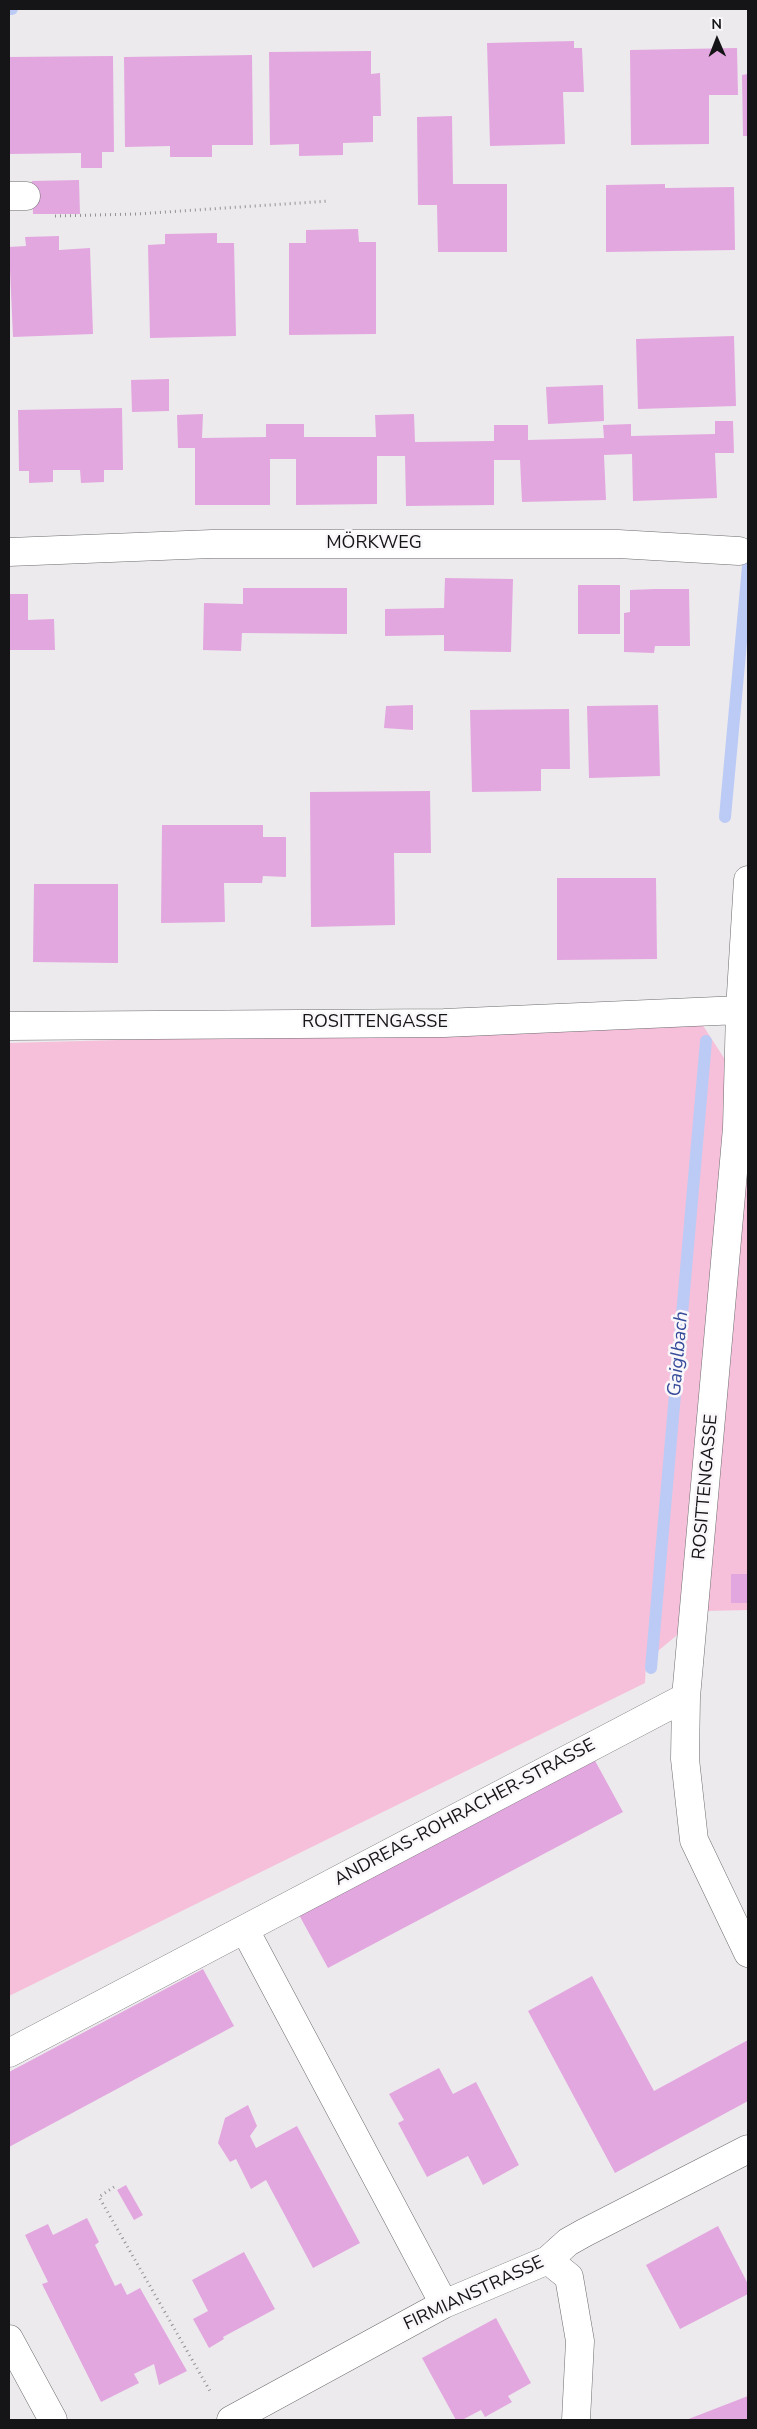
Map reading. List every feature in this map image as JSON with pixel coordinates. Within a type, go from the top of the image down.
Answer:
[{"type":"street","name":"MÖRKWEG","points":[[9,552],[212,544],[618,544],[739,551]]},
{"type":"street","name":"ROSITTENGASSE","points":[[748,880],[740,1010],[737,1128],[686,1697],[685,1759],[694,1840],[748,1952]]},
{"type":"street","name":"ROSITTENGASSE","points":[[9,1026],[444,1023],[740,1010]]},
{"type":"street","name":"ANDREAS-ROHRACHER-STRASSE","points":[[9,2053],[686,1697]]},
{"type":"street","points":[[245,1930],[444,2304]]},
{"type":"street","name":"FIRMIANSTRASSE","points":[[231,2420],[444,2304],[548,2260],[568,2242],[584,2233],[746,2156]]},
{"type":"street","points":[[548,2260],[569,2277],[580,2341],[576,2420]]},
{"type":"street","points":[[9,2339],[53,2420]]},
{"type":"path","points":[[48,216],[136,214],[329,201]]},
{"type":"path","points":[[114,2187],[99,2197],[212,2396]]},
{"type":"shaded area","points":[[702,1024],[748,1095],[748,1610],[706,1611],[646,1661],[645,1683],[9,1996],[9,1043]]},
{"type":"building","points":[[574,41],[574,48],[582,48],[584,92],[563,92],[565,144],[490,146],[487,43]]},
{"type":"building","points":[[737,48],[738,95],[709,95],[709,144],[631,145],[630,50]]},
{"type":"building","points":[[371,51],[371,74],[380,73],[381,116],[373,116],[373,142],[343,143],[343,155],[299,156],[299,144],[270,145],[269,52]]},
{"type":"building","points":[[252,55],[253,145],[212,145],[212,157],[170,157],[170,146],[125,147],[124,57]]},
{"type":"building","points":[[113,56],[114,152],[102,152],[102,168],[81,168],[81,153],[9,154],[9,57]]},
{"type":"building","points":[[748,74],[748,136],[743,136],[742,75]]},
{"type":"building","points":[[452,116],[453,184],[507,184],[507,252],[438,252],[437,205],[418,205],[417,117]]},
{"type":"building","points":[[79,180],[80,214],[33,214],[32,181]]},
{"type":"building","points":[[665,184],[665,188],[734,187],[735,250],[606,252],[606,185]]},
{"type":"building","points":[[358,229],[359,242],[376,242],[376,334],[289,335],[289,243],[306,243],[306,230]]},
{"type":"building","points":[[217,233],[217,243],[234,243],[236,336],[150,338],[148,245],[165,244],[165,234]]},
{"type":"building","points":[[59,236],[59,250],[90,248],[93,334],[13,337],[9,247],[26,246],[25,237]]},
{"type":"building","points":[[734,336],[736,406],[638,409],[636,339]]},
{"type":"building","points":[[169,379],[169,411],[132,412],[131,380]]},
{"type":"building","points":[[603,385],[604,421],[548,424],[546,387]]},
{"type":"building","points":[[122,408],[123,470],[104,470],[104,482],[81,483],[80,470],[53,470],[53,482],[29,483],[29,471],[19,471],[18,410]]},
{"type":"building","points":[[203,414],[202,438],[266,437],[266,424],[304,424],[304,437],[376,437],[375,415],[414,414],[415,442],[494,441],[494,425],[528,425],[528,440],[604,438],[603,425],[631,424],[631,436],[715,434],[715,421],[733,421],[734,453],[715,453],[717,498],[633,501],[632,454],[604,455],[606,500],[522,502],[520,460],[494,460],[494,505],[406,506],[405,456],[377,456],[377,504],[296,505],[296,459],[270,459],[270,505],[195,505],[195,448],[178,448],[177,415]]},
{"type":"building","points":[[445,578],[513,579],[511,652],[444,651],[444,635],[385,636],[385,609],[444,608]]},
{"type":"building","points":[[578,585],[620,585],[620,634],[578,634]]},
{"type":"building","points":[[243,588],[347,588],[347,634],[242,633],[241,651],[203,650],[204,603],[243,604]]},
{"type":"building","points":[[689,589],[690,646],[655,646],[654,653],[624,652],[624,613],[630,612],[630,590]]},
{"type":"building","points":[[9,594],[28,594],[28,620],[54,619],[55,650],[9,650]]},
{"type":"building","points":[[413,705],[413,730],[384,728],[386,706]]},
{"type":"building","points":[[658,705],[660,776],[589,778],[587,706]]},
{"type":"building","points":[[569,709],[570,769],[541,769],[541,791],[472,792],[470,710]]},
{"type":"building","points":[[430,791],[431,853],[394,853],[395,925],[311,927],[310,792]]},
{"type":"building","points":[[162,825],[263,825],[263,837],[286,837],[286,877],[263,876],[262,883],[224,883],[225,922],[161,923]]},
{"type":"building","points":[[557,878],[656,878],[657,959],[557,960]]},
{"type":"building","points":[[34,884],[118,884],[118,963],[33,962]]},
{"type":"building","points":[[731,1574],[748,1574],[748,1603],[731,1603]]},
{"type":"building","points":[[593,1757],[623,1812],[328,1968],[298,1913]]},
{"type":"building","points":[[203,1969],[234,2026],[9,2147],[9,2072]]},
{"type":"building","points":[[592,1976],[654,2091],[748,2040],[748,2101],[615,2173],[528,2011]]},
{"type":"building","points":[[439,2068],[453,2094],[476,2082],[519,2165],[483,2185],[468,2156],[427,2177],[398,2123],[404,2120],[389,2094]]},
{"type":"building","points":[[248,2105],[257,2126],[250,2136],[256,2148],[297,2126],[360,2243],[313,2268],[266,2180],[251,2189],[236,2159],[230,2162],[218,2143],[225,2118]]},
{"type":"building","points":[[126,2185],[143,2215],[134,2220],[117,2190]]},
{"type":"building","points":[[87,2218],[99,2242],[95,2245],[115,2286],[121,2283],[127,2295],[140,2288],[187,2371],[159,2385],[154,2364],[134,2374],[139,2383],[101,2402],[42,2284],[48,2282],[25,2235],[48,2224],[53,2235]]},
{"type":"building","points":[[718,2226],[748,2284],[748,2294],[680,2329],[646,2265]]},
{"type":"building","points":[[244,2252],[275,2309],[223,2337],[224,2339],[209,2348],[193,2319],[208,2311],[192,2280]]},
{"type":"building","points":[[496,2318],[531,2383],[508,2396],[512,2402],[485,2417],[481,2410],[462,2420],[456,2420],[422,2358]]},
{"type":"building","points":[[748,2396],[748,2420],[686,2420]]},
{"type":"waterway","name":"Gaiglbach","points":[[725,817],[748,566]]},
{"type":"waterway","name":"Gaiglbach","points":[[651,1668],[706,1041]]}]
